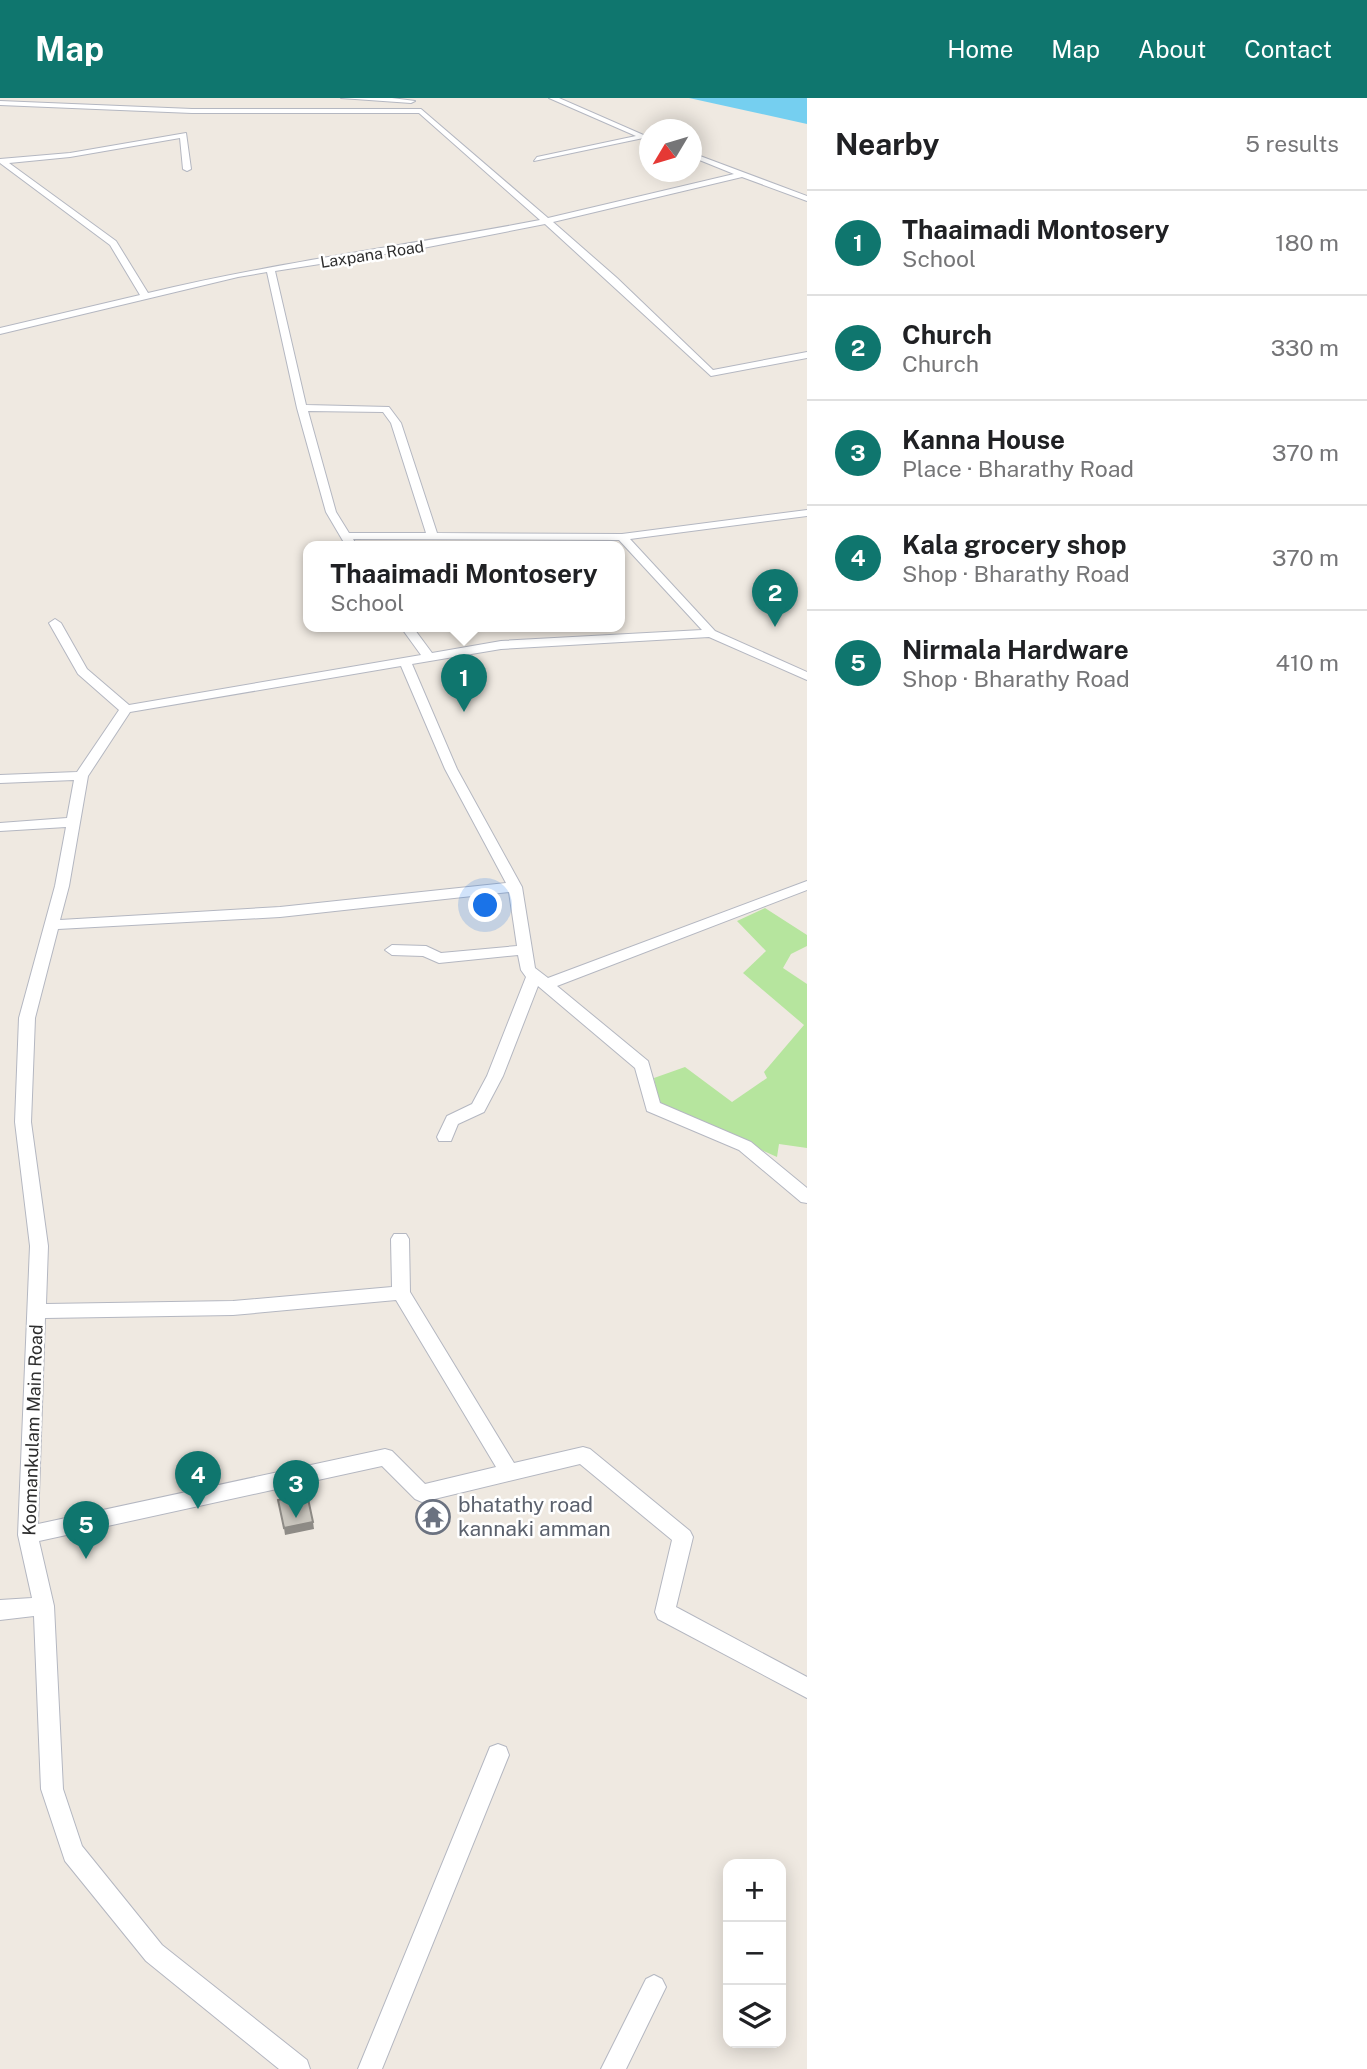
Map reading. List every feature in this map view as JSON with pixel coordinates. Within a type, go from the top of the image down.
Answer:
[{"type":"street","points":[[345,98],[410,99],[614,280],[711,373],[807,355]]},
{"type":"street","points":[[553,98],[639,135]]},
{"type":"street","points":[[0,103],[192,111],[421,111]]},
{"type":"street","points":[[1,161],[70,155],[183,135],[187,170]]},
{"type":"street","points":[[537,159],[639,140]]},
{"type":"street","points":[[702,159],[807,199]]},
{"type":"street","points":[[1,161],[113,243],[145,295]]},
{"type":"street","name":"Laxpana Road","points":[[0,331],[145,295],[546,221],[744,174]]},
{"type":"street","points":[[271,270],[302,408],[331,512],[349,541],[432,536],[622,537],[807,513]]},
{"type":"street","points":[[302,408],[386,409],[396,423],[432,536]]},
{"type":"street","points":[[622,537],[711,633],[807,676]]},
{"type":"street","points":[[55,623],[82,671],[126,709]]},
{"type":"street","points":[[410,632],[429,657]]},
{"type":"street","points":[[0,779],[81,776],[126,709],[501,645],[711,633]]},
{"type":"street","points":[[405,662],[451,769],[515,887],[528,970],[642,1065],[653,1107],[745,1146],[807,1197]]},
{"type":"street","points":[[791,669],[807,663]]},
{"type":"street","name":"Koomankulam Main Road","points":[[81,776],[52,925],[27,1018],[23,1122],[39,1247],[28,1535],[44,1606],[52,1789],[73,1853],[155,1953],[298,2069]]},
{"type":"street","points":[[0,827],[73,822]]},
{"type":"street","points":[[444,1137],[448,1121],[455,1115],[478,1108],[540,980],[807,885]]},
{"type":"street","points":[[52,925],[279,912],[515,887]]},
{"type":"street","points":[[392,950],[426,951],[439,958],[525,950]]},
{"type":"street","points":[[400,1240],[401,1293],[509,1472]]},
{"type":"street","points":[[36,1311],[233,1308],[401,1293]]},
{"type":"street","points":[[28,1535],[385,1457],[422,1493],[583,1455],[682,1537],[664,1612],[807,1688]]},
{"type":"street","points":[[0,1610],[44,1606]]},
{"type":"street","points":[[370,2069],[498,1755]]},
{"type":"street","points":[[612,2069],[654,1987]]},
{"type":"green space","points":[[765,908],[807,935],[807,946],[791,954],[783,968],[807,984],[807,1148],[779,1144],[777,1157],[659,1103],[654,1078],[685,1067],[732,1102],[767,1078],[764,1072],[804,1025],[743,973],[766,951],[737,921]]},
{"type":"water","points":[[689,98],[807,98],[807,124]]},
{"type":"building","points":[[307,1494],[313,1522],[284,1528],[278,1500]]},
{"type":"place","name":"Church","points":[[775,627]]},
{"type":"place","name":"Thaaimadi Montosery","points":[[464,712]]},
{"type":"place","name":"Kala grocery shop","points":[[198,1509]]},
{"type":"place","name":"bhatathy road kannaki amman","points":[[433,1517]]},
{"type":"place","name":"Kanna House","points":[[296,1518]]},
{"type":"place","name":"Nirmala Hardware","points":[[86,1559]]}]
